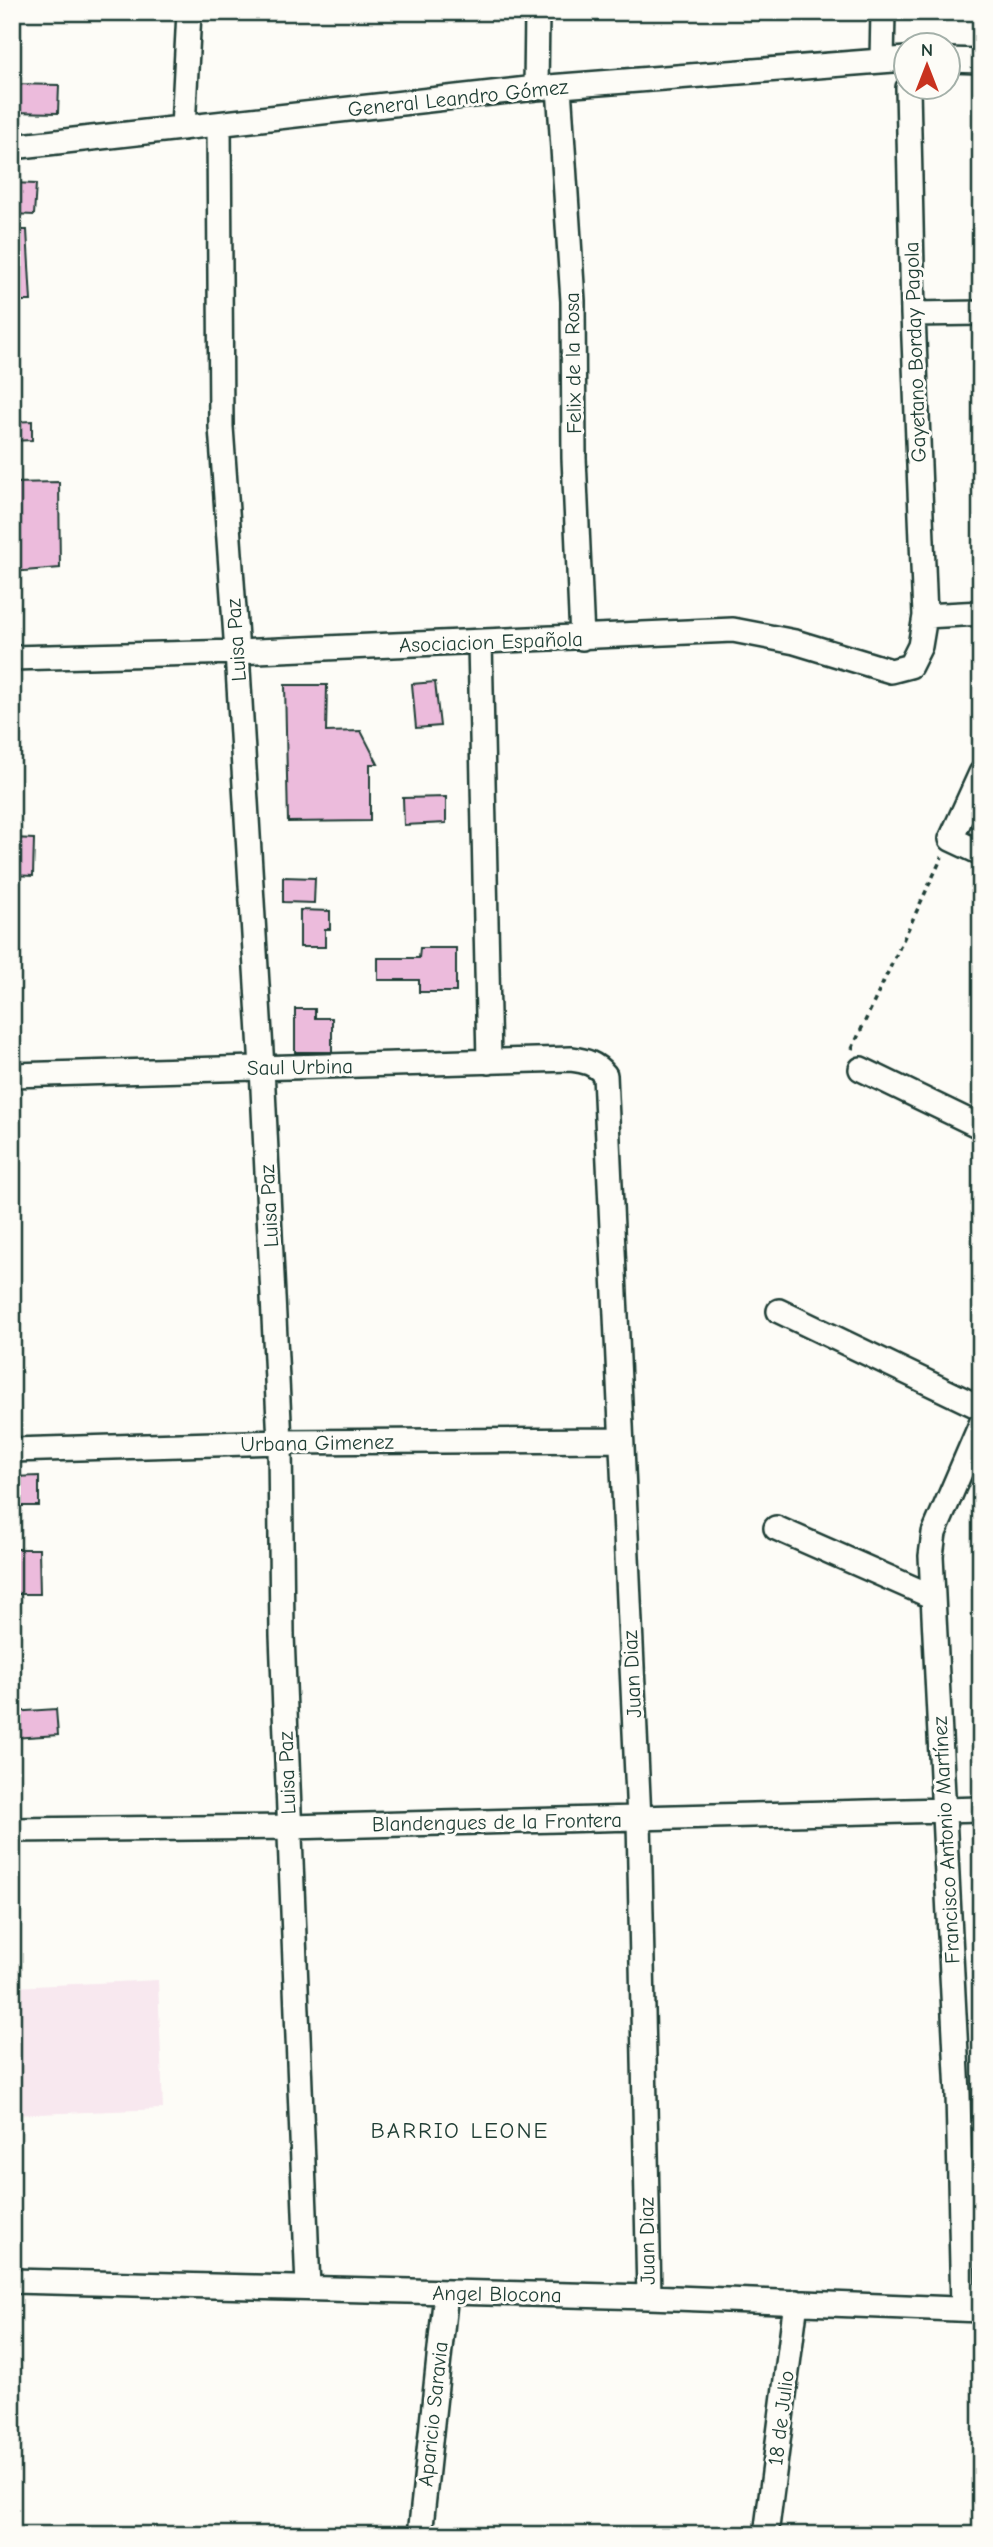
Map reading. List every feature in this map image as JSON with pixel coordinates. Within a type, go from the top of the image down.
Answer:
[{"type":"street","points":[[183,128],[189,12]]},
{"type":"street","name":"Felix de la Rosa","points":[[537,12],[573,302],[574,458],[582,638]]},
{"type":"street","points":[[882,60],[883,12]]},
{"type":"street","name":"General Leandro Gómez","points":[[12,148],[548,88],[892,60]]},
{"type":"street","points":[[962,60],[981,61]]},
{"type":"street","name":"Gayetano Borday Pagola","points":[[908,102],[913,314],[925,616]]},
{"type":"street","name":"Luisa Paz","points":[[219,124],[220,427],[237,652],[262,1068],[280,1442],[282,1635],[308,2288]]},
{"type":"street","points":[[913,314],[981,313]]},
{"type":"street","points":[[925,616],[981,613]]},
{"type":"street","name":"Asociacion Española","points":[[12,658],[237,652],[733,630],[795,642],[891,671],[910,666],[920,646],[925,616]]},
{"type":"street","points":[[480,642],[489,1062]]},
{"type":"street","points":[[981,773],[951,839],[981,853]]},
{"type":"street","name":"Saul Urbina","points":[[12,1075],[571,1059],[587,1061]]},
{"type":"street","name":"Juan Diaz","points":[[587,1061],[598,1066],[605,1075],[639,1819],[649,2297]]},
{"type":"street","points":[[861,1069],[981,1126]]},
{"type":"street","points":[[779,1311],[981,1408]]},
{"type":"street","name":"Francisco Antonio Martínez","points":[[972,2309],[970,2094],[945,1810],[931,1556],[933,1533],[981,1424]]},
{"type":"street","name":"Urbana Gimenez","points":[[12,1450],[280,1442],[621,1440]]},
{"type":"street","points":[[776,1528],[933,1597]]},
{"type":"street","name":"Blandengues de la Frontera","points":[[12,1830],[290,1827],[981,1809]]},
{"type":"street","name":"Angel Blocona","points":[[12,2281],[649,2297],[972,2309]]},
{"type":"street","name":"Aparicio Saravia","points":[[420,2535],[446,2292]]},
{"type":"street","name":"18 de Julio","points":[[766,2535],[796,2302]]},
{"type":"path","points":[[861,1069],[851,1055],[854,1042],[951,839]]},
{"type":"shaded area","points":[[158,1980],[163,2109],[12,2115],[12,1987]]},
{"type":"building","points":[[12,84],[59,85],[58,113],[12,112]]},
{"type":"building","points":[[12,183],[36,184],[34,215],[12,214]]},
{"type":"building","points":[[12,230],[27,230],[31,301],[12,301]]},
{"type":"building","points":[[32,421],[32,440],[12,441],[12,422]]},
{"type":"building","points":[[59,482],[60,568],[12,572],[12,483]]},
{"type":"building","points":[[435,682],[440,726],[416,728],[412,684]]},
{"type":"building","points":[[285,685],[327,685],[326,732],[361,731],[378,764],[370,764],[370,821],[288,822]]},
{"type":"building","points":[[446,797],[446,823],[404,825],[403,798]]},
{"type":"building","points":[[12,838],[34,839],[33,876],[12,875]]},
{"type":"building","points":[[283,877],[315,878],[314,903],[283,902]]},
{"type":"building","points":[[300,910],[330,911],[330,929],[325,929],[325,947],[300,947]]},
{"type":"building","points":[[420,948],[456,948],[456,992],[419,992],[419,980],[378,980],[378,958],[419,958]]},
{"type":"building","points":[[295,1009],[315,1009],[315,1018],[332,1018],[332,1052],[295,1052]]},
{"type":"building","points":[[39,1476],[39,1506],[12,1506],[12,1477]]},
{"type":"building","points":[[12,1549],[39,1549],[40,1594],[12,1594]]},
{"type":"building","points":[[56,1709],[58,1735],[12,1738],[12,1712]]},
{"type":"district","name":"BARRIO LEONE","points":[[460,2130]]}]
